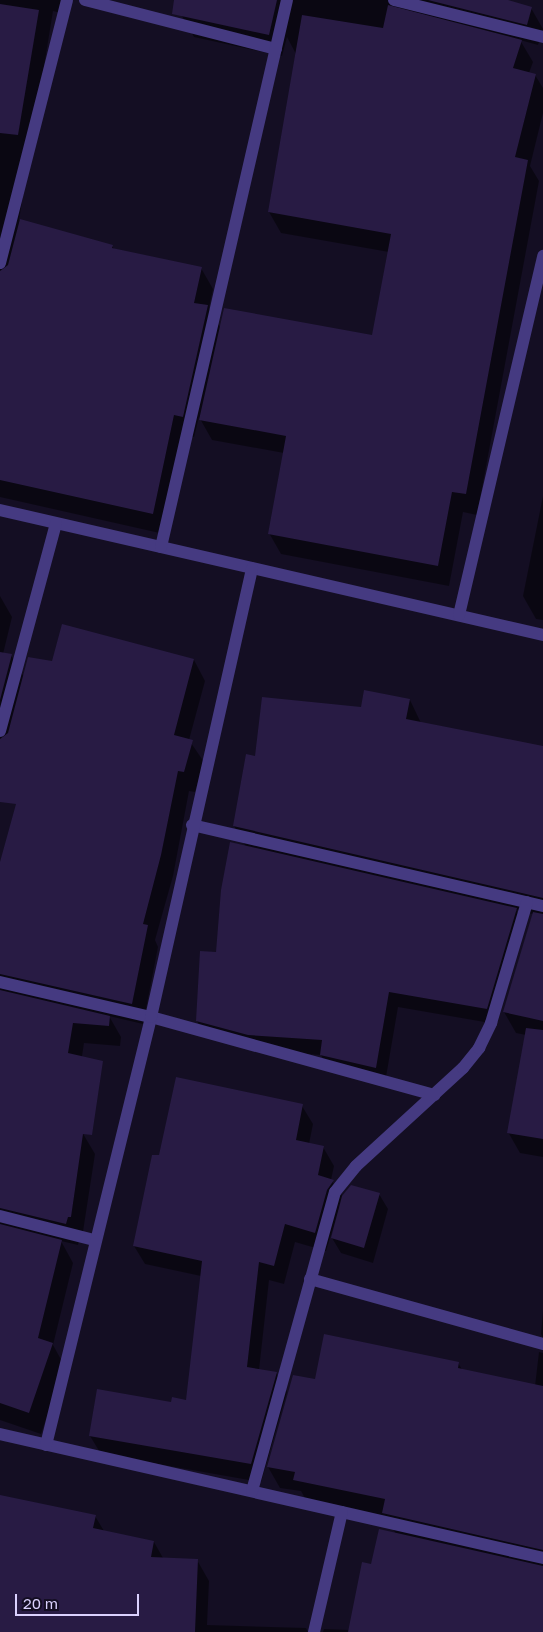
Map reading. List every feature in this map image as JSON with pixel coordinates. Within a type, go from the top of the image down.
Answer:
[{"type":"street","points":[[0,263],[67,0]]},
{"type":"street","points":[[85,0],[276,48]]},
{"type":"street","points":[[161,547],[287,0]]},
{"type":"street","points":[[394,0],[543,37]]},
{"type":"street","points":[[460,615],[543,256]]},
{"type":"street","points":[[0,510],[543,635]]},
{"type":"street","points":[[0,731],[56,523]]},
{"type":"street","points":[[46,1445],[94,1240],[151,1017],[192,825],[252,568]]},
{"type":"street","points":[[192,825],[543,906]]},
{"type":"street","points":[[252,1492],[335,1192],[356,1166],[464,1068],[479,1048],[491,1023],[527,902]]},
{"type":"street","points":[[0,982],[151,1017],[434,1095]]},
{"type":"street","points":[[0,1216],[94,1240]]},
{"type":"street","points":[[310,1279],[543,1344]]},
{"type":"street","points":[[0,1434],[543,1558]]},
{"type":"street","points":[[314,1632],[342,1512]]},
{"type":"building","points":[[174,0],[277,0],[269,35],[172,14]]},
{"type":"building","points":[[428,0],[508,0],[532,7],[527,25]]},
{"type":"building","points":[[0,4],[39,10],[18,135],[0,133]]},
{"type":"building","points":[[388,5],[522,40],[513,68],[536,74],[515,157],[528,160],[466,494],[452,492],[438,566],[268,534],[286,436],[199,420],[224,308],[372,335],[391,234],[268,212],[302,15],[383,28]]},
{"type":"building","points":[[20,219],[113,245],[112,248],[202,267],[194,303],[208,305],[183,417],[174,415],[153,514],[0,480],[0,271],[8,265]]},
{"type":"building","points":[[62,624],[194,659],[174,735],[193,740],[184,772],[178,771],[161,855],[143,924],[148,925],[132,1004],[0,974],[0,862],[16,804],[0,802],[0,739],[8,733],[28,657],[52,661]]},
{"type":"building","points":[[0,652],[12,654],[0,700]]},
{"type":"building","points":[[364,690],[410,699],[406,719],[543,746],[543,898],[233,826],[246,754],[255,756],[262,697],[361,707]]},
{"type":"building","points":[[230,842],[517,908],[487,1009],[389,992],[376,1068],[320,1055],[322,1040],[248,1035],[196,1021],[200,951],[216,952],[221,890]]},
{"type":"building","points":[[533,912],[543,914],[543,1021],[503,1012]]},
{"type":"building","points":[[0,990],[110,1016],[109,1026],[73,1023],[68,1053],[103,1061],[92,1135],[83,1134],[71,1217],[68,1217],[66,1224],[0,1208]]},
{"type":"building","points":[[526,1028],[543,1030],[543,1139],[507,1133]]},
{"type":"building","points":[[176,1077],[303,1104],[296,1140],[324,1146],[318,1175],[334,1180],[327,1190],[315,1233],[285,1224],[274,1266],[259,1262],[247,1367],[277,1372],[251,1464],[89,1436],[97,1389],[171,1402],[172,1397],[186,1400],[202,1261],[133,1246],[152,1155],[159,1155]]},
{"type":"building","points":[[351,1185],[380,1193],[364,1248],[331,1238],[342,1196]]},
{"type":"building","points":[[0,1224],[62,1240],[38,1338],[53,1343],[29,1413],[0,1403]]},
{"type":"building","points":[[324,1334],[459,1362],[458,1368],[543,1386],[543,1550],[382,1513],[385,1499],[293,1480],[295,1472],[267,1467],[293,1375],[315,1379]]},
{"type":"building","points":[[0,1495],[96,1515],[93,1528],[154,1541],[151,1557],[198,1559],[195,1632],[0,1632]]},
{"type":"building","points":[[379,1529],[543,1566],[543,1632],[348,1632],[362,1562],[371,1564]]}]
